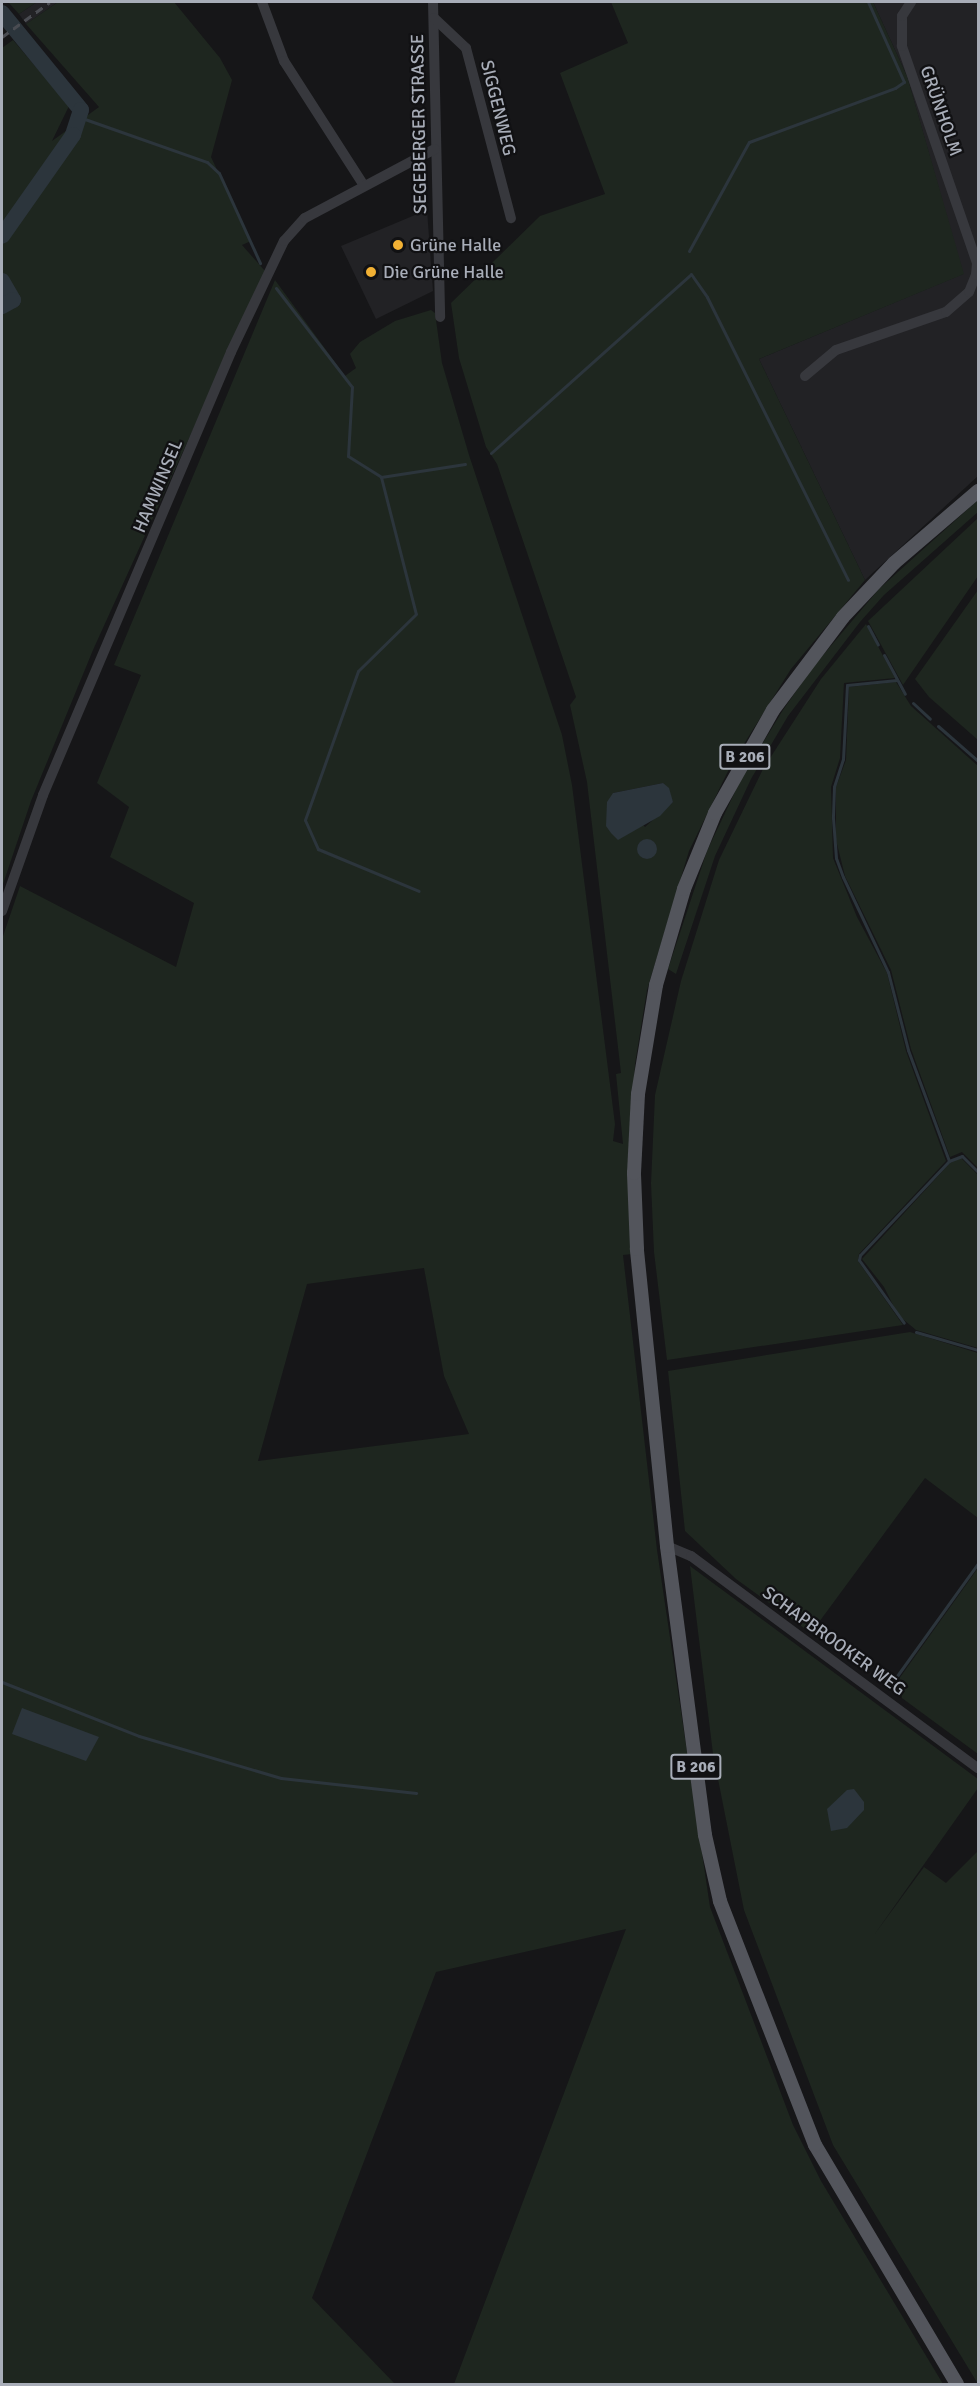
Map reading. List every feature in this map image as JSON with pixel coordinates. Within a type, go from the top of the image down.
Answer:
[{"type":"main road","name":"B 206","points":[[957,2385],[815,2145],[720,1901],[705,1836],[667,1546],[637,1249],[634,1173],[645,1037],[669,937],[715,813],[742,762],[802,666],[894,563],[978,491]]},
{"type":"street","points":[[262,2],[284,61],[363,184]]},
{"type":"street","name":"SEGEBERGER STRASSE","points":[[433,2],[440,317]]},
{"type":"street","name":"GRÜNHOLM","points":[[805,376],[836,350],[946,312],[969,292],[976,275],[977,263],[902,46],[902,15],[911,2]]},
{"type":"street","name":"SIGGENWEG","points":[[434,18],[466,48],[511,218]]},
{"type":"street","name":"HAMWINSEL","points":[[2,911],[44,795],[231,352],[284,241],[305,218],[363,184],[435,149]]},
{"type":"street","name":"SCHAPBROOKER WEG","points":[[667,1546],[691,1556],[978,1768]]},
{"type":"shaded area","points":[[8,2],[37,2],[19,14]]},
{"type":"shaded area","points":[[37,2],[58,2],[26,24],[19,14]]},
{"type":"shaded area","points":[[58,2],[174,2],[220,58],[232,80],[211,157],[251,241],[242,245],[265,271],[93,650],[31,801],[2,887],[2,48],[13,40],[69,106],[52,141],[99,107],[26,24]]},
{"type":"shaded area","points":[[611,2],[873,2],[907,76],[964,274],[759,359],[865,580],[791,669],[732,763],[689,851],[647,990],[635,1064],[628,1176],[632,1254],[623,1255],[657,1550],[710,1907],[793,2125],[821,2181],[943,2384],[454,2384],[626,1929],[436,1972],[312,2298],[395,2384],[2,2384],[2,939],[20,886],[176,967],[194,903],[110,857],[129,807],[97,783],[141,675],[114,665],[275,280],[345,376],[356,368],[350,354],[360,342],[395,321],[431,310],[435,313],[442,363],[469,455],[562,735],[572,785],[615,1124],[613,1141],[623,1144],[616,1074],[621,1073],[587,782],[570,705],[576,697],[497,464],[486,447],[459,358],[451,303],[540,216],[605,194],[560,73],[628,43]],"holes":[[[663,783],[673,802],[645,827],[613,793]],[[424,1268],[444,1376],[469,1434],[258,1461],[307,1284]]]},
{"type":"shaded area","points":[[873,2],[978,2],[978,476],[865,580],[759,359],[963,274],[907,76]]},
{"type":"shaded area","points":[[427,210],[433,291],[376,319],[341,246]]},
{"type":"shaded area","points":[[978,500],[978,512],[884,595],[860,622],[788,716],[751,779],[715,856],[676,974],[668,969],[707,851],[742,777],[783,710],[813,667],[879,589]]},
{"type":"shaded area","points":[[978,518],[978,576],[903,685],[868,621]]},
{"type":"shaded area","points":[[978,590],[978,740],[929,697],[915,679]]},
{"type":"shaded area","points":[[866,624],[895,678],[844,683],[840,758],[831,787],[833,858],[857,917],[887,973],[906,1051],[946,1161],[859,1254],[858,1261],[903,1325],[667,1360],[654,1252],[651,1183],[655,1095],[681,981],[719,860],[763,769],[821,679]]},
{"type":"shaded area","points":[[896,682],[911,706],[978,766],[978,1168],[962,1152],[950,1157],[911,1049],[891,970],[845,876],[836,840],[836,787],[846,760],[849,687]]},
{"type":"shaded area","points":[[663,783],[669,788],[673,802],[660,816],[618,840],[606,826],[607,802],[613,793]]},
{"type":"shaded area","points":[[647,839],[654,842],[657,849],[654,856],[647,859],[640,856],[637,849],[640,842]]},
{"type":"shaded area","points":[[961,1158],[978,1175],[978,1348],[916,1330],[898,1315],[884,1287],[862,1259],[950,1163]]},
{"type":"shaded area","points":[[910,1332],[978,1353],[978,1518],[925,1478],[811,1633],[736,1579],[685,1531],[668,1371]]},
{"type":"shaded area","points":[[690,1566],[978,1779],[978,1788],[874,1935],[924,1867],[946,1883],[978,1851],[978,2384],[833,2145],[744,1910],[713,1754]]},
{"type":"shaded area","points":[[978,1568],[978,1754],[891,1690]]},
{"type":"shaded area","points":[[22,1708],[99,1737],[86,1761],[12,1734]]},
{"type":"shaded area","points":[[854,1789],[864,1802],[864,1810],[847,1828],[831,1831],[827,1809],[847,1790]]},
{"type":"waterway","points":[[689,251],[749,142],[895,88],[904,82],[868,2]]},
{"type":"waterway","points":[[2,13],[81,110],[73,135],[2,236]]},
{"type":"waterway","points":[[79,117],[207,162],[219,173],[260,263]]},
{"type":"waterway","points":[[491,453],[691,274],[707,297],[848,580]]},
{"type":"waterway","points":[[2,281],[13,300],[2,306]]},
{"type":"waterway","points":[[276,288],[352,387],[348,456],[381,477],[465,464]]},
{"type":"waterway","points":[[381,477],[416,614],[358,671],[305,820],[318,849],[419,891]]},
{"type":"waterway","points":[[868,626],[878,645]]},
{"type":"waterway","points":[[884,655],[905,694]]},
{"type":"waterway","points":[[897,680],[847,685],[843,759],[834,787],[833,818],[836,858],[888,972],[908,1050],[949,1161],[860,1255],[859,1260],[904,1323]]},
{"type":"waterway","points":[[913,703],[930,719]]},
{"type":"waterway","points":[[938,726],[978,761]]},
{"type":"waterway","points":[[949,1161],[962,1156],[978,1172]]},
{"type":"waterway","points":[[916,1332],[978,1350]]},
{"type":"waterway","points":[[889,1687],[978,1563]]},
{"type":"waterway","points":[[2,1682],[139,1736],[281,1778],[416,1793]]},
{"type":"railway","points":[[2,37],[50,2]]},
{"type":"place","name":"Grüne Halle","points":[[398,245]]},
{"type":"place","name":"Die Grüne Halle","points":[[371,272]]}]
